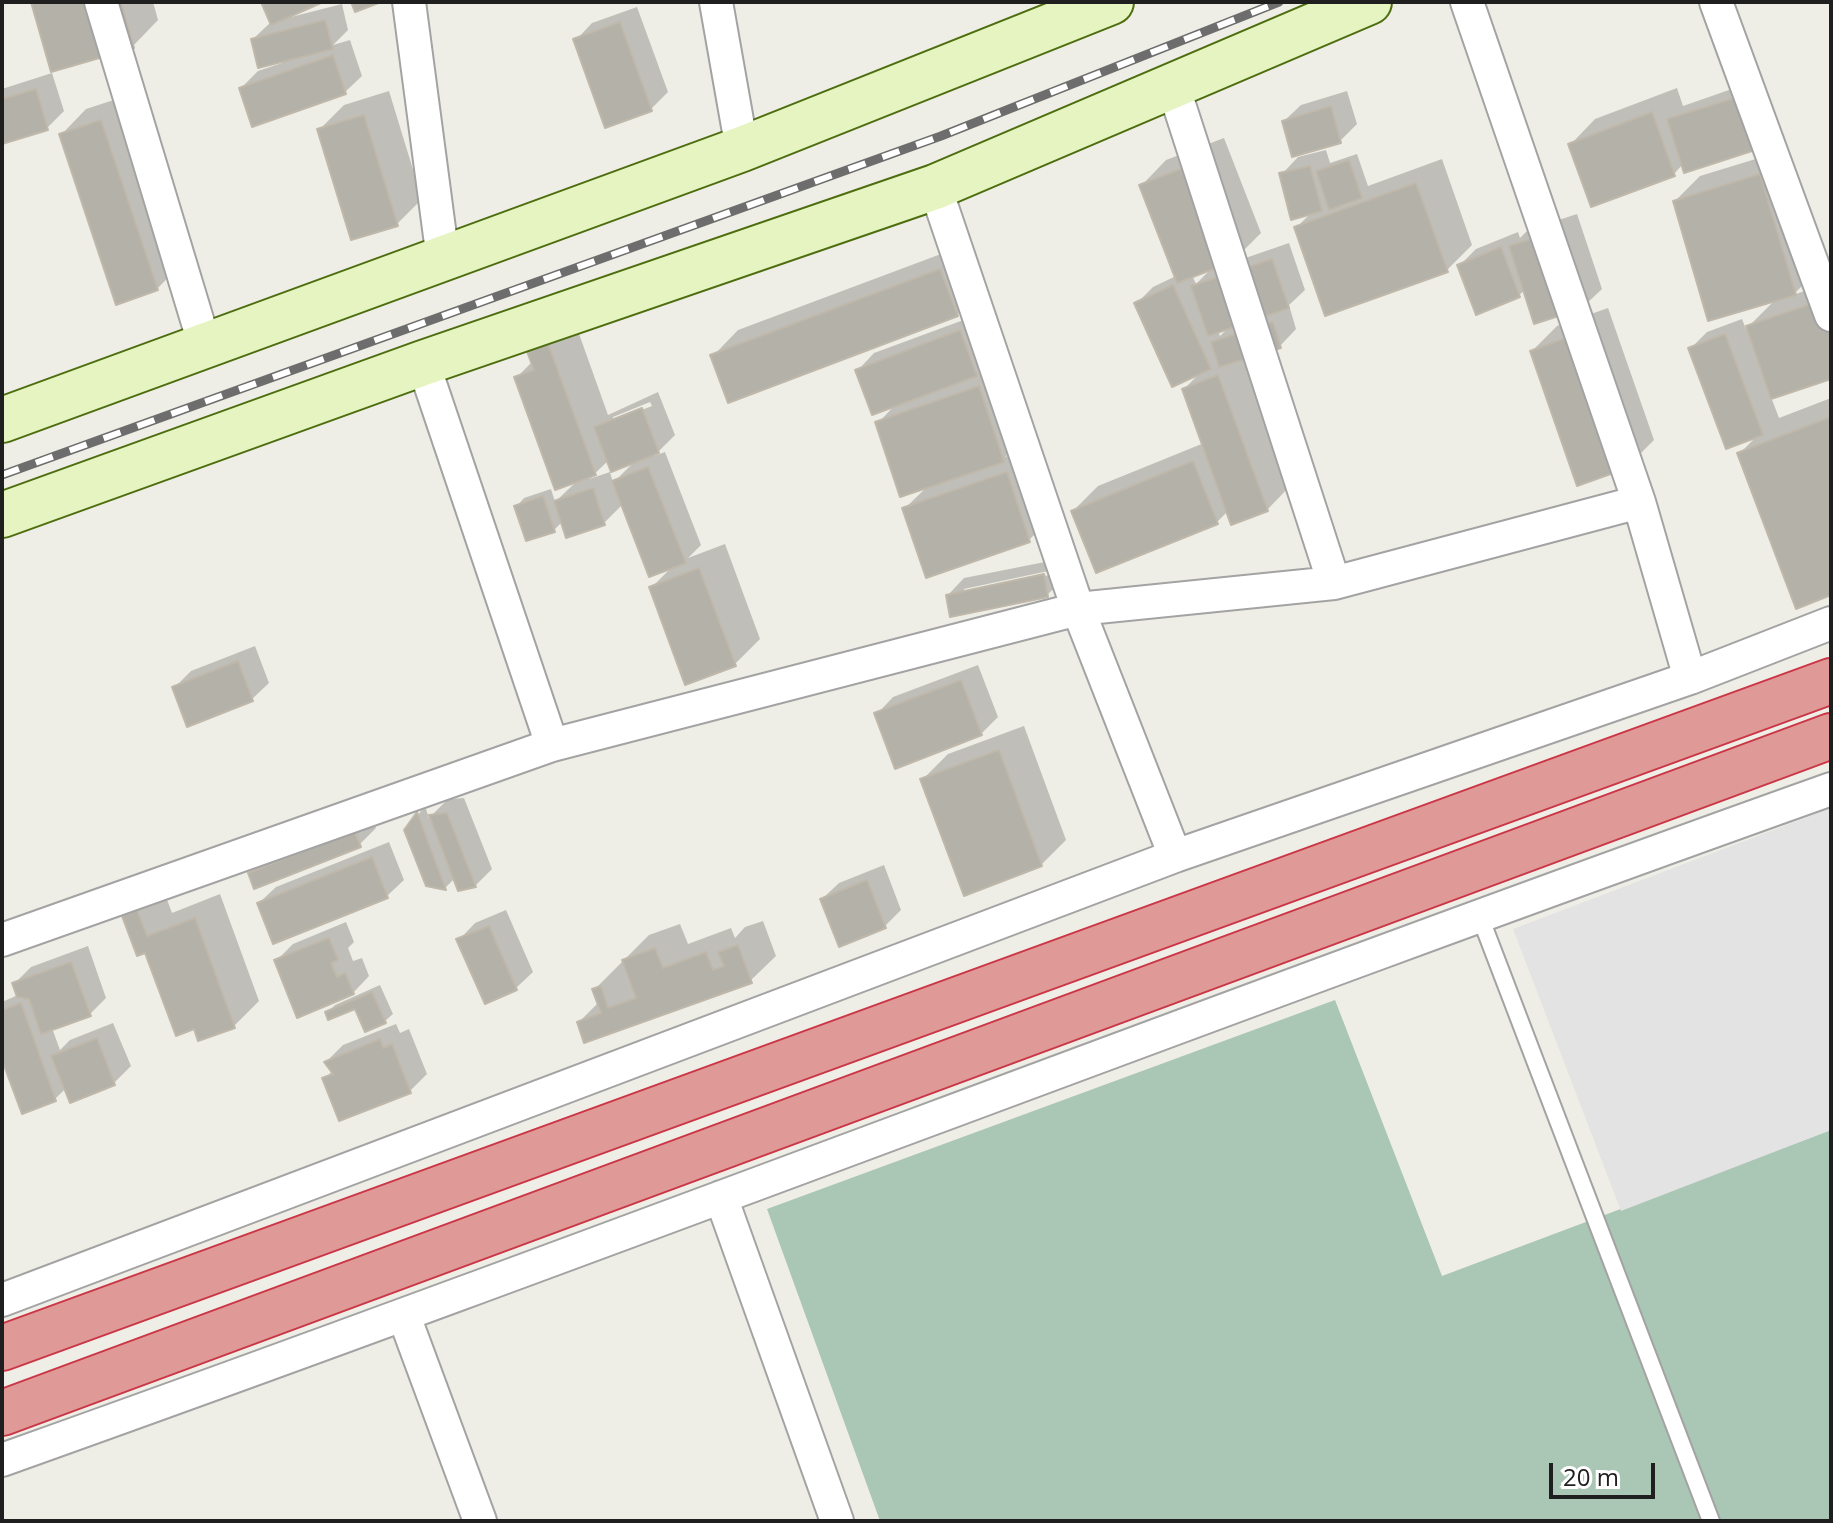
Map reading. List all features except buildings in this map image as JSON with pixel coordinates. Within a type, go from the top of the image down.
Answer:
[{"type":"highway","points":[[2,1348],[1831,681]]},
{"type":"highway","points":[[2,1413],[1831,736]]},
{"type":"main road","points":[[2,420],[742,149],[1111,2]]},
{"type":"main road","points":[[2,515],[423,363],[935,187],[1369,2]]},
{"type":"street","points":[[101,2],[205,346]]},
{"type":"street","points":[[409,2],[443,259]]},
{"type":"street","points":[[716,2],[742,149]]},
{"type":"street","points":[[1467,2],[1639,502],[1690,678]]},
{"type":"street","points":[[1716,2],[1831,315]]},
{"type":"street","points":[[1173,86],[1334,583]]},
{"type":"street","points":[[935,187],[1078,609],[1175,856]]},
{"type":"street","points":[[423,363],[552,745]]},
{"type":"street","points":[[2,940],[552,745],[1078,609],[1334,583],[1639,502]]},
{"type":"street","points":[[2,1300],[1175,856],[1690,678],[1831,623]]},
{"type":"street","points":[[2,1460],[404,1316],[1479,914],[1831,789]]},
{"type":"street","points":[[721,1197],[837,1521]]},
{"type":"street","points":[[404,1316],[480,1521]]},
{"type":"lane","points":[[1479,914],[1711,1521]]},
{"type":"green space","points":[[1335,1000],[1442,1276],[1831,1130],[1831,1521],[880,1521],[767,1209]]},
{"type":"shaded area","points":[[1831,808],[1831,1130],[1621,1211],[1513,929]]},
{"type":"railway","points":[[2,475],[941,136],[1279,2]]}]
